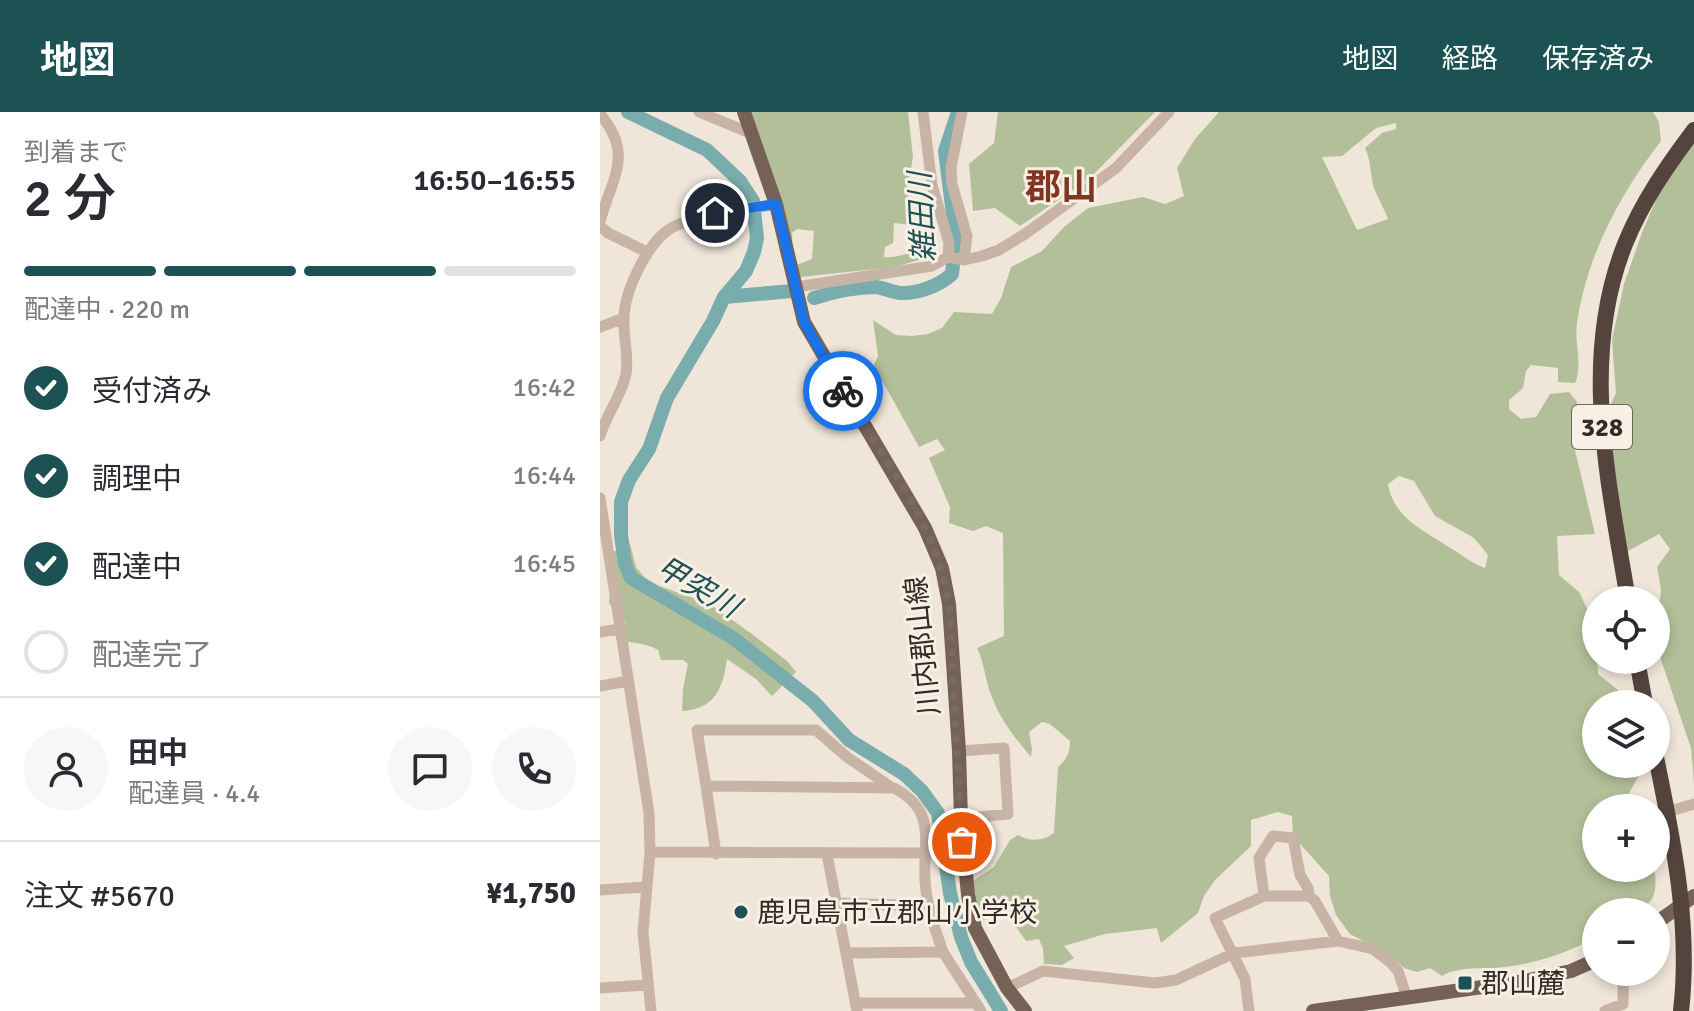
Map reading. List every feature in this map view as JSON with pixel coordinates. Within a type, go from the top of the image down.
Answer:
[{"type":"highway","name":"328","points":[[1626,586],[1602,428],[1600,377],[1603,335],[1611,288],[1624,245],[1660,175],[1694,130]]},
{"type":"highway","points":[[1670,825],[1688,900],[1681,1011]]},
{"type":"main road","name":"川内郡山線","points":[[744,112],[804,322],[925,528],[942,568],[949,604],[968,895],[975,928],[1007,988],[1025,1011]]},
{"type":"main road","points":[[1670,913],[1688,900]]},
{"type":"main road","points":[[1313,1011],[1408,1004],[1554,975],[1582,965]]},
{"type":"street","points":[[923,112],[932,185],[949,243],[948,257]]},
{"type":"street","points":[[962,112],[951,168],[952,184],[967,236],[964,260]]},
{"type":"street","points":[[796,287],[932,266],[948,257],[964,260],[999,250],[1116,168],[1169,112]]},
{"type":"street","points":[[600,114],[613,131],[620,162],[605,186],[600,224],[608,233],[647,252]]},
{"type":"street","points":[[706,114],[750,133]]},
{"type":"street","points":[[600,436],[626,375],[626,304],[647,252],[664,232],[676,226],[704,216],[771,206]]},
{"type":"street","points":[[600,327],[624,318]]},
{"type":"street","points":[[600,498],[649,813],[650,852],[643,932],[651,1011]]},
{"type":"street","points":[[600,632],[619,629]]},
{"type":"street","points":[[600,686],[628,681]]},
{"type":"street","points":[[716,854],[697,730],[816,730],[847,757],[918,806],[924,821],[925,881],[929,906],[943,952],[979,1007]]},
{"type":"street","points":[[959,751],[1004,748],[1008,814],[961,819]]},
{"type":"street","points":[[706,786],[894,788]]},
{"type":"street","points":[[1670,811],[1694,804]]},
{"type":"street","points":[[1264,896],[1259,858],[1273,836],[1293,838],[1300,875],[1309,896]]},
{"type":"street","points":[[650,852],[926,853]]},
{"type":"street","points":[[827,854],[856,1007],[979,1007]]},
{"type":"street","points":[[600,890],[645,887]]},
{"type":"street","points":[[1249,1011],[1245,979],[1215,918],[1264,896],[1309,896],[1338,941]]},
{"type":"street","points":[[837,903],[929,906]]},
{"type":"street","points":[[1007,988],[1043,971],[1155,983],[1176,980],[1234,953],[1338,941],[1373,949],[1391,963],[1398,971],[1408,1004]]},
{"type":"street","points":[[847,953],[943,952]]},
{"type":"street","points":[[600,988],[647,985]]},
{"type":"street","points":[[1605,1011],[1623,1004],[1623,986]]},
{"type":"green space","points":[[739,112],[908,112],[913,157],[907,191],[913,209],[912,225],[894,223],[893,243],[885,247],[884,257],[916,253],[925,254],[926,258],[894,267],[801,277],[790,275],[786,269],[812,259],[814,231],[797,229],[792,233],[793,262],[783,264],[775,219]]},
{"type":"green space","points":[[998,112],[1155,112],[1089,179],[1020,226],[995,208],[973,211],[969,164],[994,143]]},
{"type":"green space","points":[[1219,112],[1653,112],[1659,122],[1661,141],[1632,182],[1607,226],[1589,273],[1577,323],[1578,369],[1575,383],[1558,382],[1558,368],[1531,365],[1526,371],[1523,388],[1509,400],[1509,409],[1521,419],[1536,417],[1550,394],[1569,392],[1577,402],[1574,446],[1595,534],[1557,536],[1559,575],[1582,598],[1582,674],[1598,674],[1618,690],[1582,690],[1582,778],[1637,778],[1629,794],[1582,794],[1582,882],[1656,882],[1652,898],[1582,898],[1582,944],[1528,963],[1464,969],[1442,976],[1430,968],[1417,972],[1404,968],[1391,956],[1350,934],[1336,915],[1330,896],[1329,876],[1293,836],[1292,816],[1278,812],[1251,820],[1251,846],[1215,880],[1204,896],[1198,913],[1161,943],[1157,928],[1105,934],[1064,946],[1074,958],[1062,965],[1044,964],[1039,939],[1026,941],[1010,918],[978,920],[970,883],[994,867],[1010,840],[1018,835],[1037,840],[1054,833],[1058,767],[1067,756],[1070,741],[1050,724],[1042,722],[1029,732],[1031,757],[996,706],[977,648],[1004,636],[1003,533],[986,526],[973,531],[949,523],[950,507],[929,458],[945,450],[937,439],[919,447],[883,382],[870,374],[878,356],[873,320],[896,335],[912,336],[942,328],[954,312],[992,314],[1011,267],[1042,251],[1064,227],[1088,208],[1143,197],[1165,204],[1184,196],[1177,168],[1195,139]],"holes":[[[1396,123],[1396,129],[1382,133],[1365,148],[1374,188],[1388,219],[1357,230],[1322,157],[1342,156],[1376,128]],[[1399,476],[1414,481],[1435,516],[1474,538],[1488,555],[1485,568],[1421,530],[1404,515],[1391,496],[1388,484]]]},
{"type":"green space","points":[[1694,139],[1694,783],[1691,748],[1666,674],[1670,674],[1670,586],[1660,586],[1657,567],[1670,549],[1659,534],[1626,552],[1613,459],[1610,406],[1616,393],[1612,340],[1624,284],[1665,179]]},
{"type":"green space","points":[[630,544],[636,567],[645,578],[708,603],[787,661],[796,672],[772,696],[756,679],[727,659],[716,695],[703,706],[682,711],[688,664],[683,660],[661,660],[658,650],[653,647],[616,639],[626,623],[609,603],[613,552]]},
{"type":"waterway","name":"甲突川","points":[[628,112],[707,150],[740,181],[753,201],[757,238],[746,271],[724,297],[667,398],[649,449],[629,480],[621,502],[625,564],[631,578],[733,638],[813,701],[849,740],[904,774],[922,791],[938,813],[950,893],[961,937],[971,962],[1001,1011]]},
{"type":"waterway","name":"雑田川","points":[[814,298],[868,287],[900,293],[920,291],[952,274],[956,238],[945,151],[958,112]]},
{"type":"waterway","name":"雑田川","points":[[724,297],[792,291]]},
{"type":"way so far","points":[[843,391],[925,528],[942,568],[949,604],[962,842]]},
{"type":"place","name":"鹿児島市立郡山小学校","points":[[741,912]]},
{"type":"place","name":"郡山麓","points":[[1465,983]]},
{"type":"district","name":"郡山","points":[[1061,186]]},
{"type":"route","points":[[715,213],[776,204],[804,322],[843,391]]}]
